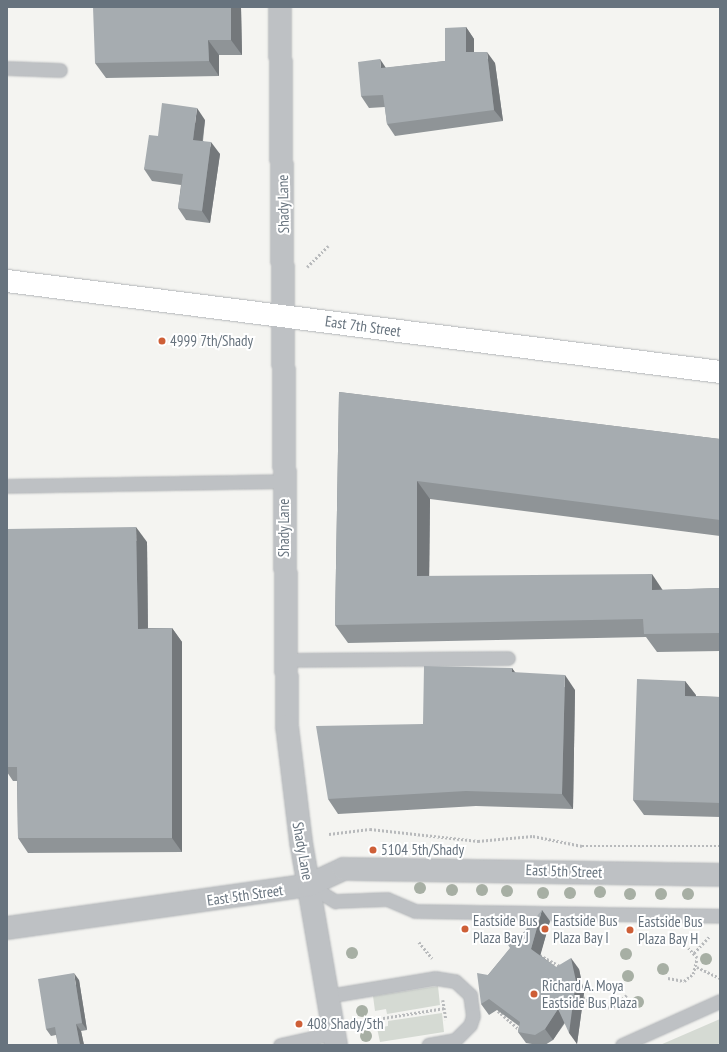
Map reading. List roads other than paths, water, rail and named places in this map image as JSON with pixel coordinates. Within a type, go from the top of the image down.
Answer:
[{"type":"main road","name":"East 7th Street","points":[[7,281],[283,315],[719,373]]},
{"type":"street","name":"Shady Lane","points":[[280,7],[285,660],[290,770],[335,1039]]},
{"type":"street","name":"East 5th Street","points":[[7,928],[309,885],[344,869],[376,867],[720,875]]},
{"type":"lane","points":[[7,68],[60,70]]},
{"type":"lane","points":[[7,486],[284,482]]},
{"type":"lane","points":[[285,660],[508,658]]},
{"type":"lane","points":[[309,885],[335,900],[387,899],[422,911],[720,916]]},
{"type":"lane","points":[[328,996],[434,978],[455,981],[470,995],[473,1016],[470,1025],[455,1040],[428,1045]]},
{"type":"lane","points":[[622,1045],[720,1001]]},
{"type":"lane","points":[[280,1045],[335,1039]]},
{"type":"place","name":"4999 7th/Shady","points":[[162,341]]},
{"type":"place","name":"5104 5th/Shady","points":[[373,850]]},
{"type":"place","name":"Eastside Bus Plaza Bay J","points":[[465,929]]},
{"type":"place","name":"Eastside Bus Plaza Bay I","points":[[545,929]]},
{"type":"place","name":"Eastside Bus Plaza Bay H","points":[[630,930]]},
{"type":"place","name":"Richard A. Moya Eastside Bus Plaza","points":[[534,994]]},
{"type":"place","name":"408 Shady/5th","points":[[299,1024]]}]
